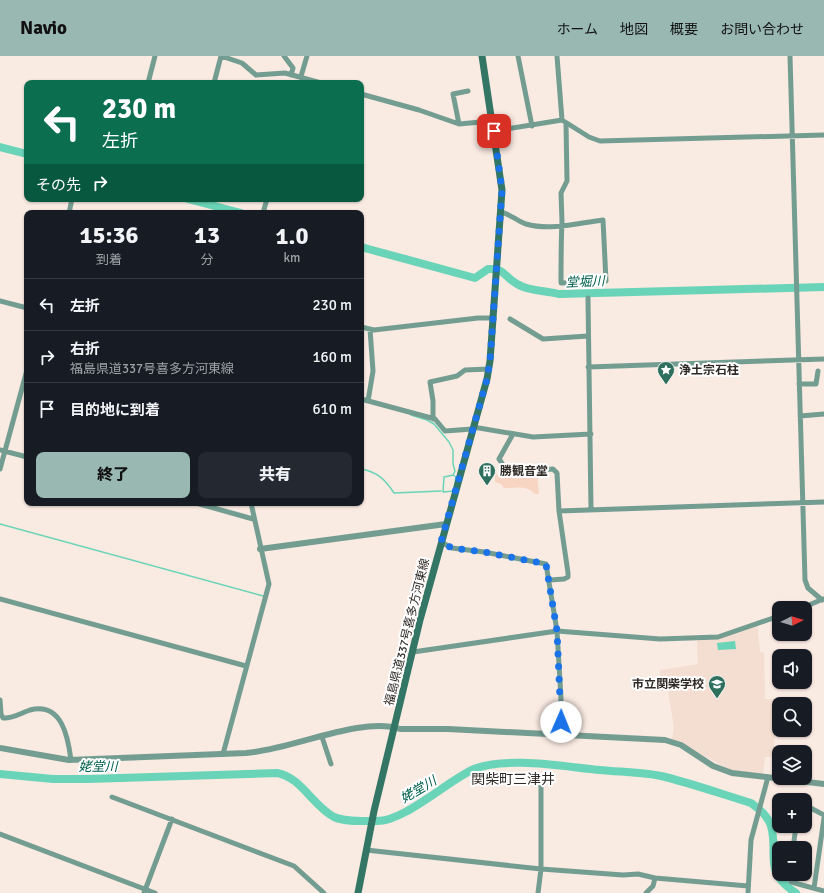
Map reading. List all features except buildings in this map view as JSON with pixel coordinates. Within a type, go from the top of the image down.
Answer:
[{"type":"main road","name":"福島県道337号喜多方河東線","points":[[358,893],[374,812],[394,727],[441,542],[489,368],[494,318],[502,190],[482,56]]},
{"type":"street","points":[[149,80],[155,56]]},
{"type":"street","points":[[215,80],[221,56],[241,59],[256,75],[281,72],[300,80],[307,56]]},
{"type":"street","points":[[284,56],[294,68],[291,75]]},
{"type":"street","points":[[518,56],[532,126]]},
{"type":"street","points":[[500,212],[525,224],[534,226],[562,225],[605,220],[606,282],[561,283],[562,225],[561,193],[567,181],[564,121],[557,56]]},
{"type":"street","points":[[790,56],[805,583],[808,588],[823,599]]},
{"type":"street","points":[[459,124],[453,94],[468,91]]},
{"type":"street","points":[[364,95],[419,110],[459,124],[492,121]]},
{"type":"street","points":[[494,131],[564,121],[571,124],[589,137],[604,142],[824,135]]},
{"type":"street","points":[[588,298],[591,509]]},
{"type":"street","points":[[0,301],[24,307]]},
{"type":"street","points":[[364,328],[370,330],[494,318]]},
{"type":"street","points":[[510,319],[543,339],[588,336]]},
{"type":"street","points":[[368,401],[373,371],[370,330]]},
{"type":"street","points":[[588,367],[824,359]]},
{"type":"street","points":[[433,419],[433,401],[430,382],[457,376],[465,370],[489,368]]},
{"type":"street","points":[[799,384],[816,384],[818,371]]},
{"type":"street","points":[[0,469],[2,450],[24,380]]},
{"type":"street","points":[[364,400],[433,419],[446,431],[473,428],[533,437],[591,434]]},
{"type":"street","points":[[800,416],[824,414]]},
{"type":"street","points":[[513,434],[499,458],[500,462],[508,472],[556,470],[559,511],[568,574],[564,579],[550,580]]},
{"type":"street","points":[[2,450],[24,456]]},
{"type":"street","points":[[559,511],[824,502]]},
{"type":"street","points":[[207,506],[253,519]]},
{"type":"street","points":[[223,754],[269,584],[253,519],[251,506]]},
{"type":"street","points":[[260,549],[446,524]]},
{"type":"street","points":[[441,542],[452,548],[544,563],[548,568],[557,631],[561,698],[560,734]]},
{"type":"street","points":[[0,599],[246,666]]},
{"type":"street","points":[[812,604],[823,599]]},
{"type":"street","points":[[413,652],[557,631],[660,639],[718,637],[772,618]]},
{"type":"street","points":[[0,700],[1,714],[3,718],[40,709],[56,715],[62,723],[71,760]]},
{"type":"street","points":[[0,748],[57,759],[71,760],[223,754],[270,751],[357,728],[448,728],[671,741],[681,745],[727,772],[744,776],[768,777],[824,784]]},
{"type":"street","points":[[322,737],[331,764]]},
{"type":"street","points":[[538,893],[541,869],[541,777]]},
{"type":"street","points":[[748,893],[750,850],[762,796],[768,777]]},
{"type":"street","points":[[112,797],[294,866],[324,893]]},
{"type":"street","points":[[812,809],[824,817],[814,888]]},
{"type":"street","points":[[145,891],[172,819]]},
{"type":"street","points":[[0,834],[145,891],[155,893]]},
{"type":"street","points":[[366,850],[541,869],[624,875],[638,874],[655,878],[748,886]]},
{"type":"street","points":[[646,893],[654,886],[655,878]]},
{"type":"street","points":[[791,881],[824,891]]},
{"type":"shaded area","points":[[506,472],[537,473],[539,494],[535,494],[525,488],[504,488],[501,484],[495,482],[495,475]]},
{"type":"shaded area","name":"市立関柴学校","points":[[757,624],[760,652],[764,653],[765,699],[772,699],[772,737],[775,737],[774,745],[772,745],[772,757],[765,757],[763,774],[733,771],[672,739],[674,727],[668,691],[659,691],[660,670],[698,664],[697,639],[720,638]]},
{"type":"shaded area","points":[[735,641],[736,649],[718,650],[717,643]]},
{"type":"waterway","name":"堂堀川","points":[[0,147],[24,153]]},
{"type":"waterway","name":"堂堀川","points":[[199,202],[230,210]]},
{"type":"waterway","name":"堂堀川","points":[[364,248],[475,278],[488,269],[494,269],[501,271],[522,287],[559,294],[824,287]]},
{"type":"waterway","points":[[411,415],[434,424],[449,442],[453,450],[453,464],[455,471],[453,475]]},
{"type":"waterway","points":[[364,470],[372,472],[380,477],[394,493],[441,491]]},
{"type":"waterway","points":[[453,475],[456,477],[454,491],[443,492],[444,477],[453,475]]},
{"type":"waterway","points":[[0,524],[263,596]]},
{"type":"waterway","name":"姥堂川","points":[[0,774],[53,779],[88,779],[277,773],[293,780],[320,806],[334,817],[338,819],[366,821],[387,820],[399,815],[463,775],[474,769],[487,765],[503,763],[553,765],[661,776],[751,803],[757,808],[770,822],[773,836],[775,870],[785,885],[796,893]]},
{"type":"place","name":"浄土宗石柱","points":[[666,385]]},
{"type":"place","name":"勝観音堂","points":[[487,486]]},
{"type":"place","name":"市立関柴学校","points":[[717,699]]},
{"type":"district","name":"関柴町三津井","points":[[513,779]]},
{"type":"route","points":[[494,131],[502,190],[490,361],[487,379],[441,542],[452,548],[484,552],[546,564],[548,568],[557,631],[561,722]]}]
